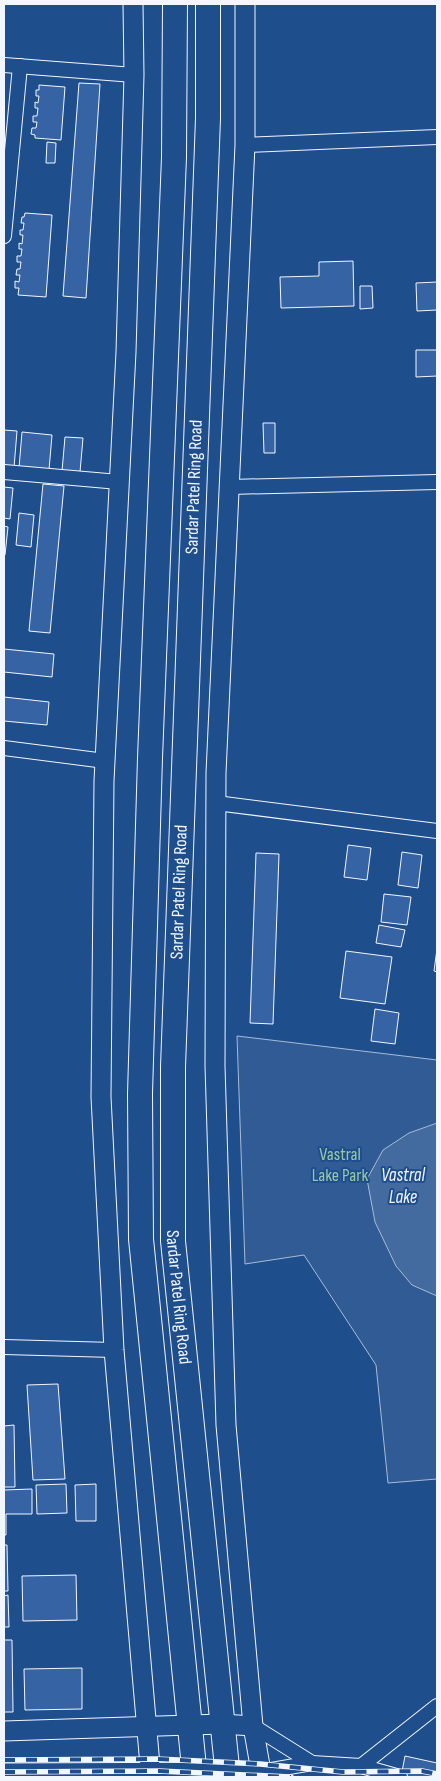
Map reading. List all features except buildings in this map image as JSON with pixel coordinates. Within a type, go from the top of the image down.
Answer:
[{"type":"highway","name":"Sardar Patel Ring Road","points":[[175,4],[174,157],[150,758],[140,1084],[140,1230],[195,1775]]},
{"type":"highway","name":"Sardar Patel Ring Road","points":[[208,4],[208,118],[173,1057],[173,1240],[228,1774]]},
{"type":"street","points":[[133,4],[134,75],[126,342],[105,761],[101,1097],[114,1350],[151,1775]]},
{"type":"street","name":"Sardar Patel Ring Road","points":[[245,4],[246,144],[216,803],[215,1066],[226,1425],[252,1726],[261,1775]]},
{"type":"street","points":[[4,65],[134,75]]},
{"type":"street","points":[[4,236],[20,66]]},
{"type":"street","points":[[246,144],[437,137]]},
{"type":"street","points":[[4,472],[119,482]]},
{"type":"street","points":[[230,487],[437,482]]},
{"type":"street","points":[[4,748],[105,761]]},
{"type":"street","points":[[216,803],[437,831]]},
{"type":"street","points":[[4,1347],[114,1350]]},
{"type":"street","points":[[361,1766],[437,1706]]},
{"type":"street","points":[[4,1731],[222,1724],[252,1726],[312,1763]]},
{"type":"street","points":[[4,1774],[261,1775],[312,1763],[361,1766],[400,1777]]},
{"type":"shaded area","name":"Vastral Lake Park","points":[[237,1036],[437,1060],[437,1479],[388,1483],[376,1365],[304,1255],[245,1264]]},
{"type":"water","name":"Vastral Lake","points":[[437,1123],[437,1296],[412,1285],[396,1266],[375,1222],[367,1179],[383,1150],[409,1133]]},
{"type":"railway","points":[[4,1760],[157,1759],[260,1764],[343,1772],[422,1771],[437,1774]]},
{"type":"railway","points":[[4,1772],[159,1771],[291,1777]]}]
